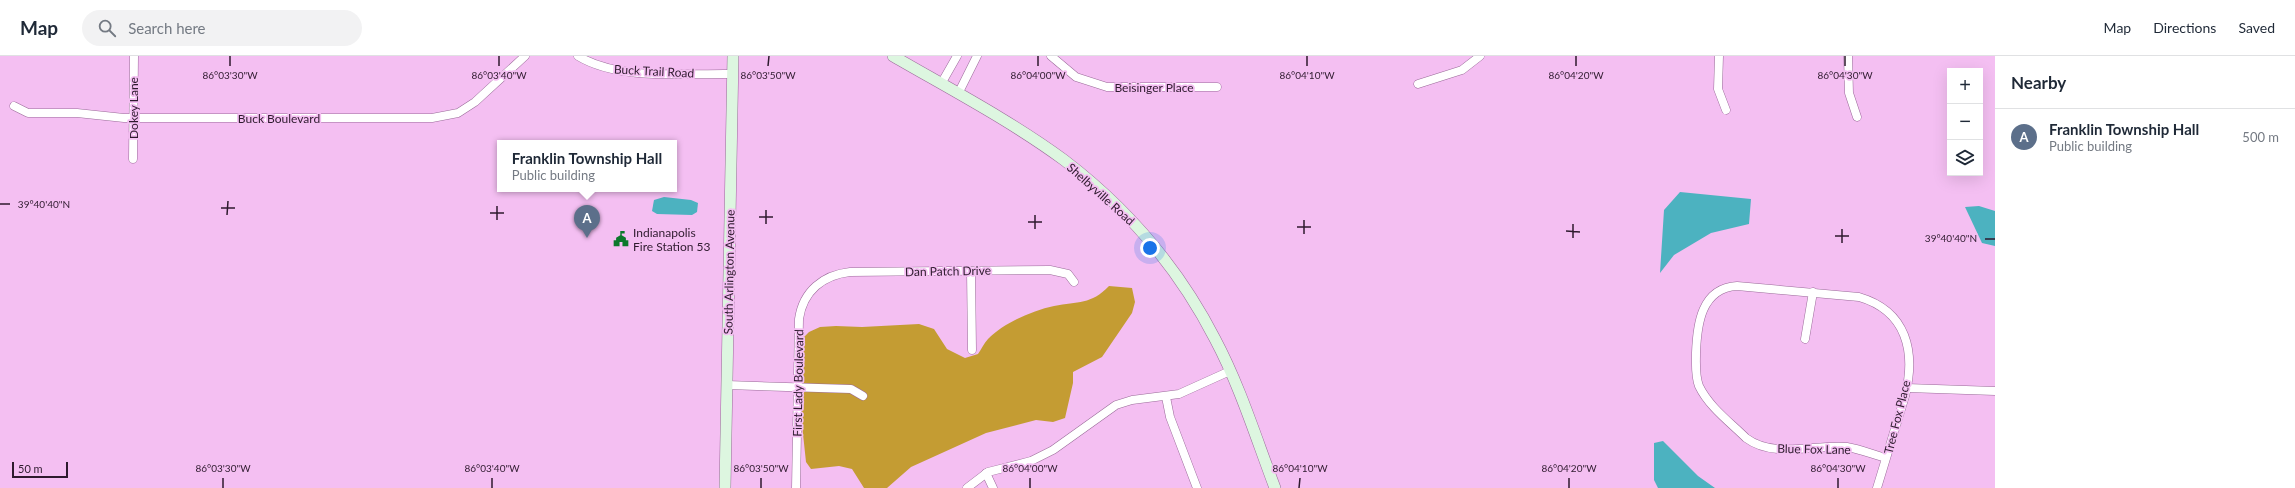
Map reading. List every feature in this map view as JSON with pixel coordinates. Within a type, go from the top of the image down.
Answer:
[{"type":"main road","name":"South Arlington Avenue","points":[[725,488],[733,56]]},
{"type":"main road","name":"Shelbyville Road","points":[[893,56],[1036,141],[1063,160],[1105,195],[1128,217],[1155,248],[1188,292],[1215,338],[1230,371],[1275,488]]},
{"type":"street","name":"Dokey Lane","points":[[133,159],[134,56]]},
{"type":"street","name":"Buck Boulevard","points":[[14,106],[28,113],[77,112],[133,118],[432,118],[458,113],[475,102],[525,56]]},
{"type":"street","name":"Buck Trail Road","points":[[578,56],[605,68],[626,72],[733,74]]},
{"type":"street","points":[[941,84],[957,56]]},
{"type":"street","points":[[958,94],[977,56]]},
{"type":"street","name":"Beisinger Place","points":[[1052,56],[1076,77],[1096,85],[1115,88],[1217,86]]},
{"type":"street","points":[[1418,84],[1462,70],[1480,56]]},
{"type":"street","points":[[1719,56],[1718,89],[1726,110]]},
{"type":"street","points":[[1848,56],[1849,92],[1857,117]]},
{"type":"street","name":"Dan Patch Drive","points":[[819,283],[836,275],[850,272],[1057,270],[1068,274],[1074,282]]},
{"type":"street","points":[[971,271],[972,350]]},
{"type":"street","name":"First Lady Boulevard","points":[[796,488],[800,316],[807,296],[819,283]]},
{"type":"street","name":"Blue Fox Lane","points":[[1813,292],[1737,286],[1721,290],[1715,294],[1709,300],[1701,313],[1697,327],[1696,373],[1700,387],[1706,399],[1752,443],[1776,448],[1847,447],[1886,458]]},
{"type":"street","points":[[1805,339],[1813,292]]},
{"type":"street","name":"Tree Fox Place","points":[[1813,292],[1859,297],[1879,304],[1906,336],[1908,348],[1907,388],[1877,488]]},
{"type":"street","points":[[967,488],[986,473],[1022,464],[1047,454],[1116,405],[1132,400],[1166,397],[1179,394],[1230,371]]},
{"type":"street","points":[[727,385],[851,388],[863,396]]},
{"type":"street","points":[[1907,388],[1995,390]]},
{"type":"street","points":[[1166,397],[1170,417],[1197,488]]},
{"type":"street","points":[[986,473],[993,488]]},
{"type":"shaded area","points":[[1680,192],[1751,199],[1749,224],[1711,233],[1674,255],[1660,273],[1664,210]]},
{"type":"shaded area","points":[[664,197],[691,200],[698,203],[697,212],[692,215],[657,214],[652,211],[654,200]]},
{"type":"shaded area","points":[[1979,206],[1995,211],[1995,246],[1982,243],[1965,207]]},
{"type":"shaded area","points":[[1109,286],[1132,288],[1135,302],[1132,313],[1102,357],[1073,372],[1073,383],[1065,418],[1053,422],[1036,420],[986,433],[911,467],[887,488],[864,488],[852,469],[839,466],[811,469],[806,462],[798,387],[799,342],[809,332],[820,327],[862,327],[919,324],[934,329],[947,349],[965,358],[978,354],[994,333],[1018,318],[1045,308],[1090,299]]},
{"type":"shaded area","points":[[1663,441],[1698,476],[1715,488],[1658,488],[1654,480],[1654,443]]},
{"type":"place","name":"Franklin Township Hall","points":[[587,238]]},
{"type":"place","name":"Indianapolis Fire Station 53","points":[[621,239]]}]
